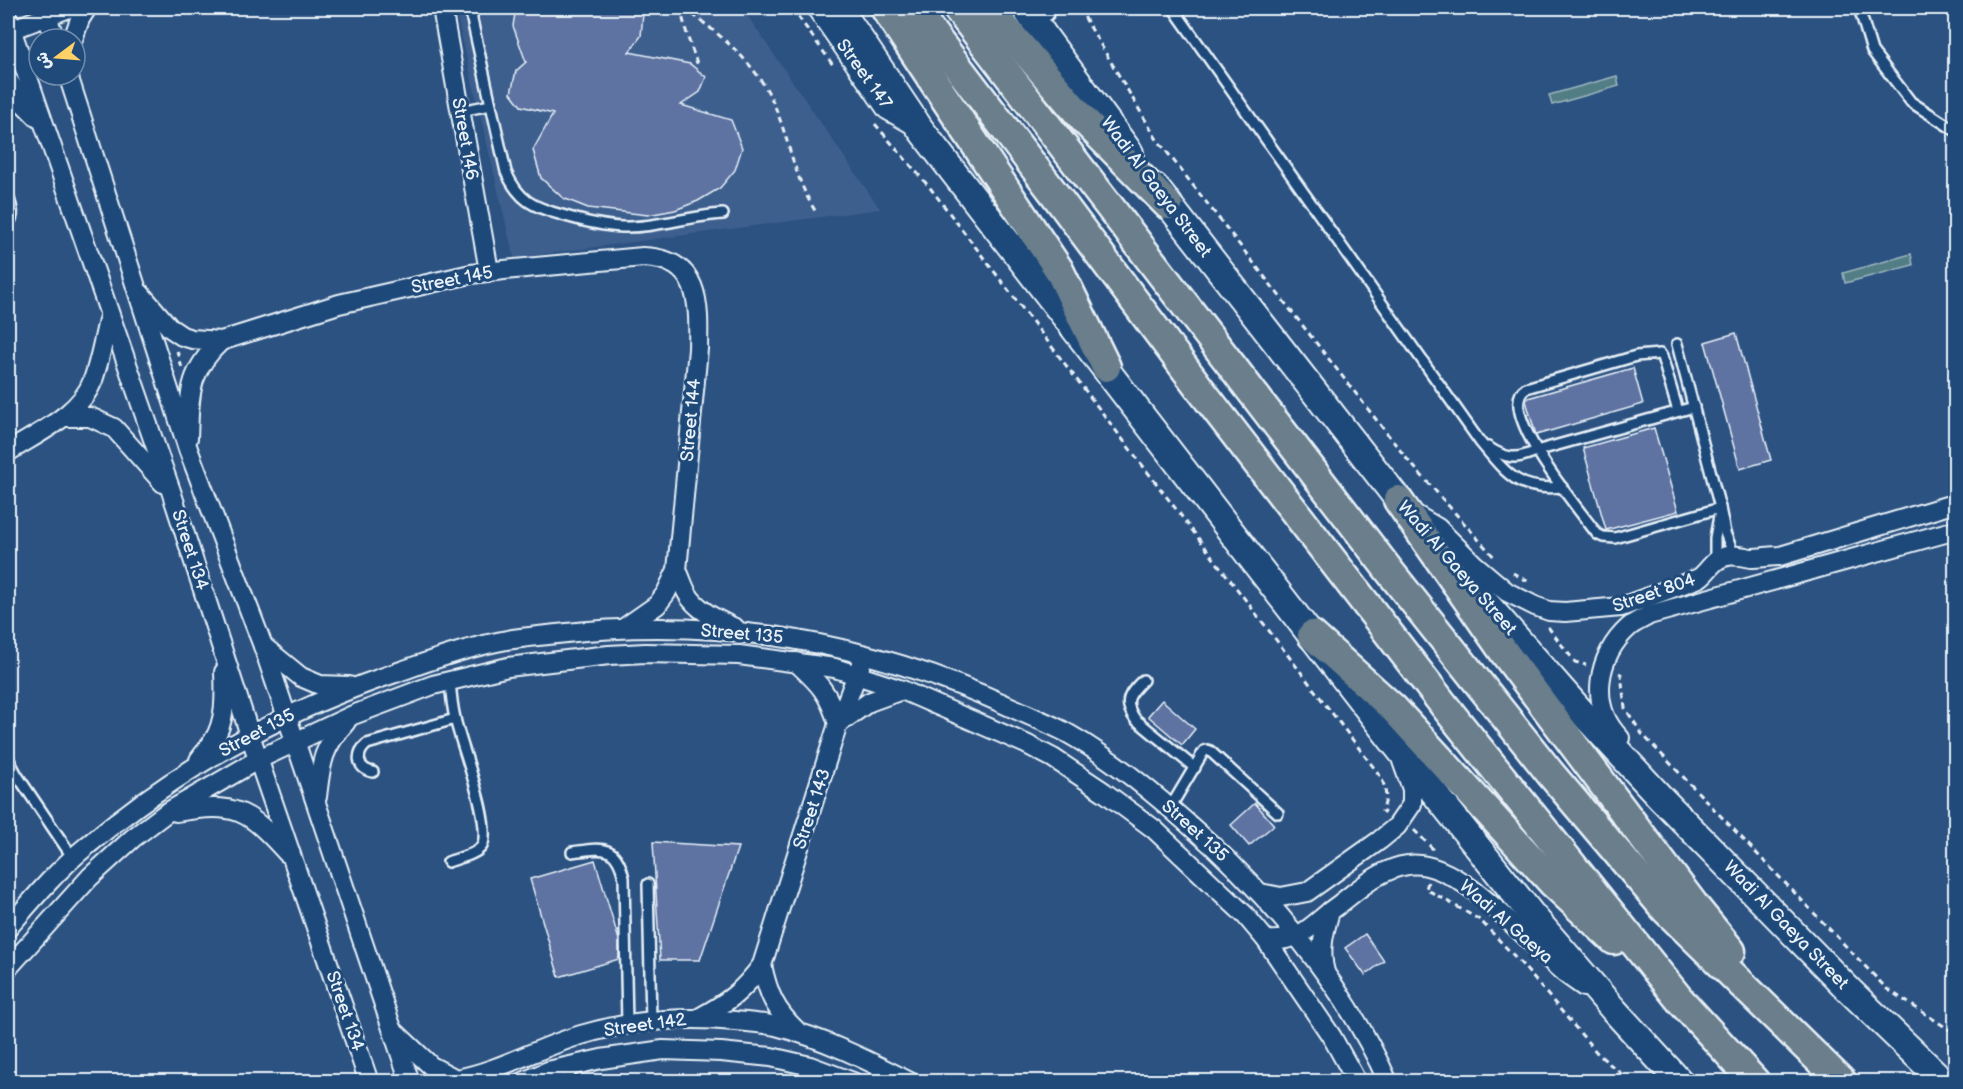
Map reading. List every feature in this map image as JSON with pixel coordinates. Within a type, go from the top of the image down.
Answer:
[{"type":"main road","points":[[885,8],[1059,270],[1106,367]]},
{"type":"main road","points":[[913,8],[1201,390],[1454,718],[1680,1000],[1755,1082]]},
{"type":"main road","points":[[957,8],[1391,573],[1550,773],[1666,910],[1842,1082]]},
{"type":"main road","points":[[988,8],[1085,121],[1168,205]]},
{"type":"main road","points":[[1402,505],[1504,652],[1696,908],[1822,1061]]},
{"type":"main road","points":[[1312,635],[1394,708],[1553,883],[1680,1000]]},
{"type":"street","points":[[9,27],[45,12],[69,8]]},
{"type":"street","points":[[77,27],[87,8]]},
{"type":"street","name":"Street 146","points":[[442,8],[489,271]]},
{"type":"street","name":"Street 147","points":[[816,8],[887,110],[921,130]]},
{"type":"street","points":[[839,8],[921,130],[997,231],[1106,367],[1392,740],[1463,830],[1614,1010],[1680,1082]]},
{"type":"street","name":"Wadi Al Gaeya Street","points":[[1039,9],[1108,123],[1168,205],[1402,505],[1458,572],[1661,798],[1850,991],[1944,1082]]},
{"type":"street","points":[[45,12],[51,27]]},
{"type":"street","name":"Street 134","points":[[9,27],[171,491],[250,735],[369,1082]]},
{"type":"street","points":[[8,80],[24,104],[42,122]]},
{"type":"street","name":"Street 134","points":[[73,87],[135,288],[188,449],[263,646],[285,717],[410,1082]]},
{"type":"street","name":"Street 145","points":[[176,333],[192,339],[221,341],[339,304],[489,271],[644,257],[657,258],[686,273]]},
{"type":"street","name":"Street 144","points":[[624,628],[657,606],[677,570],[698,331],[695,290],[686,273]]},
{"type":"street","points":[[135,288],[176,333]]},
{"type":"street","points":[[8,452],[63,417],[84,395],[93,381],[110,316]]},
{"type":"street","points":[[188,449],[193,379],[206,355],[221,341]]},
{"type":"street","points":[[63,417],[90,417],[114,428],[171,491]]},
{"type":"street","name":"Street 804","points":[[1402,505],[1438,528],[1475,566],[1507,592],[1535,606],[1565,612],[1621,607],[1699,578],[1715,562],[1734,555],[1751,558],[1780,556],[1956,503]]},
{"type":"street","name":"Street 804","points":[[1661,798],[1651,772],[1608,724],[1600,697],[1603,668],[1609,654],[1619,637],[1631,625],[1649,615],[1956,530]]},
{"type":"street","points":[[677,570],[688,595],[699,606],[710,615],[739,631]]},
{"type":"street","name":"Street 135","points":[[8,928],[47,883],[73,858],[123,817],[193,767],[285,717],[354,686],[426,662],[506,640],[624,628],[739,631],[816,642],[865,654],[945,679],[1067,733],[1118,767],[1218,849],[1298,937],[1361,1031],[1388,1082]]},
{"type":"street","points":[[263,646],[301,677],[320,685],[354,686]]},
{"type":"street","points":[[193,767],[218,732],[225,695],[223,649]]},
{"type":"street","name":"Street 135","points":[[8,968],[90,877],[133,838],[166,813],[259,759],[352,715],[434,685],[508,667],[645,652],[739,655],[835,668],[902,690],[1026,744],[1053,758],[1104,792],[1155,829],[1245,915],[1266,940],[1332,1037],[1357,1082]]},
{"type":"street","name":"Street 143","points":[[699,1018],[718,1008],[740,991],[762,965],[838,724],[865,654]]},
{"type":"street","points":[[796,662],[816,680],[826,693],[838,724],[869,702],[902,690]]},
{"type":"street","points":[[316,802],[320,771],[326,749],[332,737],[352,715]]},
{"type":"street","points":[[1260,893],[1281,897],[1307,892],[1380,840],[1400,822],[1409,811],[1413,795],[1406,770],[1392,740]]},
{"type":"street","points":[[166,813],[216,807],[237,811],[264,828],[294,861]]},
{"type":"street","name":"Wadi Al Gaeya","points":[[1298,937],[1376,877],[1405,865],[1419,864],[1433,867],[1472,890],[1516,926],[1562,971],[1614,1010]]},
{"type":"street","points":[[1326,976],[1321,954],[1330,911]]},
{"type":"street","points":[[1266,940],[1282,941],[1298,937]]},
{"type":"street","points":[[762,965],[766,986],[772,1000],[782,1017],[798,1032]]},
{"type":"street","name":"Street 142","points":[[393,1030],[431,1066],[455,1080],[483,1072],[580,1035],[627,1024],[699,1018],[772,1025],[798,1032],[862,1058],[910,1082]]},
{"type":"street","name":"Street 142","points":[[522,1082],[548,1071],[569,1074],[612,1056],[654,1050],[721,1052],[771,1057],[810,1066],[853,1082]]},
{"type":"lane","points":[[472,8],[472,20],[506,172],[512,186],[520,196],[540,209],[590,223],[622,227],[723,214]]},
{"type":"lane","points":[[1173,8],[1480,442],[1500,466],[1523,484],[1544,489],[1562,487]]},
{"type":"lane","points":[[1859,8],[1872,51],[1911,102],[1956,131]]},
{"type":"lane","points":[[460,111],[491,105]]},
{"type":"lane","points":[[8,196],[12,210],[12,217],[8,223]]},
{"type":"lane","points":[[1677,344],[1725,533],[1734,555]]},
{"type":"lane","points":[[1678,411],[1660,354],[1636,356],[1523,390],[1518,406],[1536,451],[1597,534],[1608,538],[1720,508]]},
{"type":"lane","points":[[1480,442],[1496,452],[1514,457],[1526,456],[1536,451],[1694,407]]},
{"type":"lane","points":[[1715,562],[1715,538],[1720,508]]},
{"type":"lane","points":[[1143,680],[1132,690],[1129,697],[1130,712],[1135,719],[1195,768]]},
{"type":"lane","points":[[448,862],[475,852],[482,846],[484,837],[481,810],[455,719],[450,681]]},
{"type":"lane","points":[[373,772],[363,768],[359,762],[358,754],[367,744],[455,719]]},
{"type":"lane","points":[[1170,808],[1204,751],[1210,751],[1278,813]]},
{"type":"lane","points":[[8,758],[16,775],[73,858]]},
{"type":"lane","points":[[572,852],[600,848],[609,850],[616,856],[621,866],[624,878],[627,1024]]},
{"type":"lane","points":[[648,884],[651,1021]]},
{"type":"path","points":[[682,8],[688,39],[698,66]]},
{"type":"path","points":[[682,8],[710,27],[734,48],[753,69],[767,90],[780,120],[798,179],[816,212]]},
{"type":"path","points":[[792,8],[834,66]]},
{"type":"path","points":[[1079,8],[1156,138],[1407,459],[1496,559]]},
{"type":"path","points":[[875,124],[931,189],[1374,767],[1385,787],[1385,804],[1382,811],[1416,831],[1437,853],[1426,889],[1480,920],[1598,1054],[1631,1082]]},
{"type":"path","points":[[176,333],[174,340],[183,372],[193,379]]},
{"type":"path","points":[[1513,573],[1533,585]]},
{"type":"path","points":[[1549,610],[1547,626],[1575,662],[1621,674],[1625,708],[1642,734],[1830,930],[1887,989],[1956,1034]]},
{"type":"shaded area","points":[[455,8],[742,8],[880,209],[514,258]]},
{"type":"green space","points":[[1617,76],[1619,86],[1552,105],[1549,95]]},
{"type":"green space","points":[[1911,254],[1913,265],[1845,283],[1843,273]]},
{"type":"building","points":[[516,8],[641,8],[643,13],[641,36],[629,52],[690,64],[706,77],[700,92],[681,105],[731,120],[742,148],[735,170],[720,188],[698,201],[675,210],[648,215],[588,208],[563,198],[541,178],[533,150],[553,114],[521,106],[511,93],[516,71],[526,62],[513,26]]},
{"type":"building","points":[[1736,333],[1771,460],[1740,469],[1705,342]]},
{"type":"building","points":[[1633,368],[1643,404],[1536,435],[1526,401],[1528,398]]},
{"type":"building","points":[[1654,428],[1678,511],[1606,530],[1583,448]]},
{"type":"building","points":[[1162,700],[1195,729],[1182,745],[1148,716]]},
{"type":"building","points":[[1255,803],[1274,825],[1249,846],[1231,825]]},
{"type":"building","points":[[653,842],[738,847],[700,960],[660,960]]},
{"type":"building","points":[[595,860],[619,940],[619,959],[559,977],[530,879]]},
{"type":"building","points":[[1365,934],[1384,961],[1365,975],[1345,948]]}]
